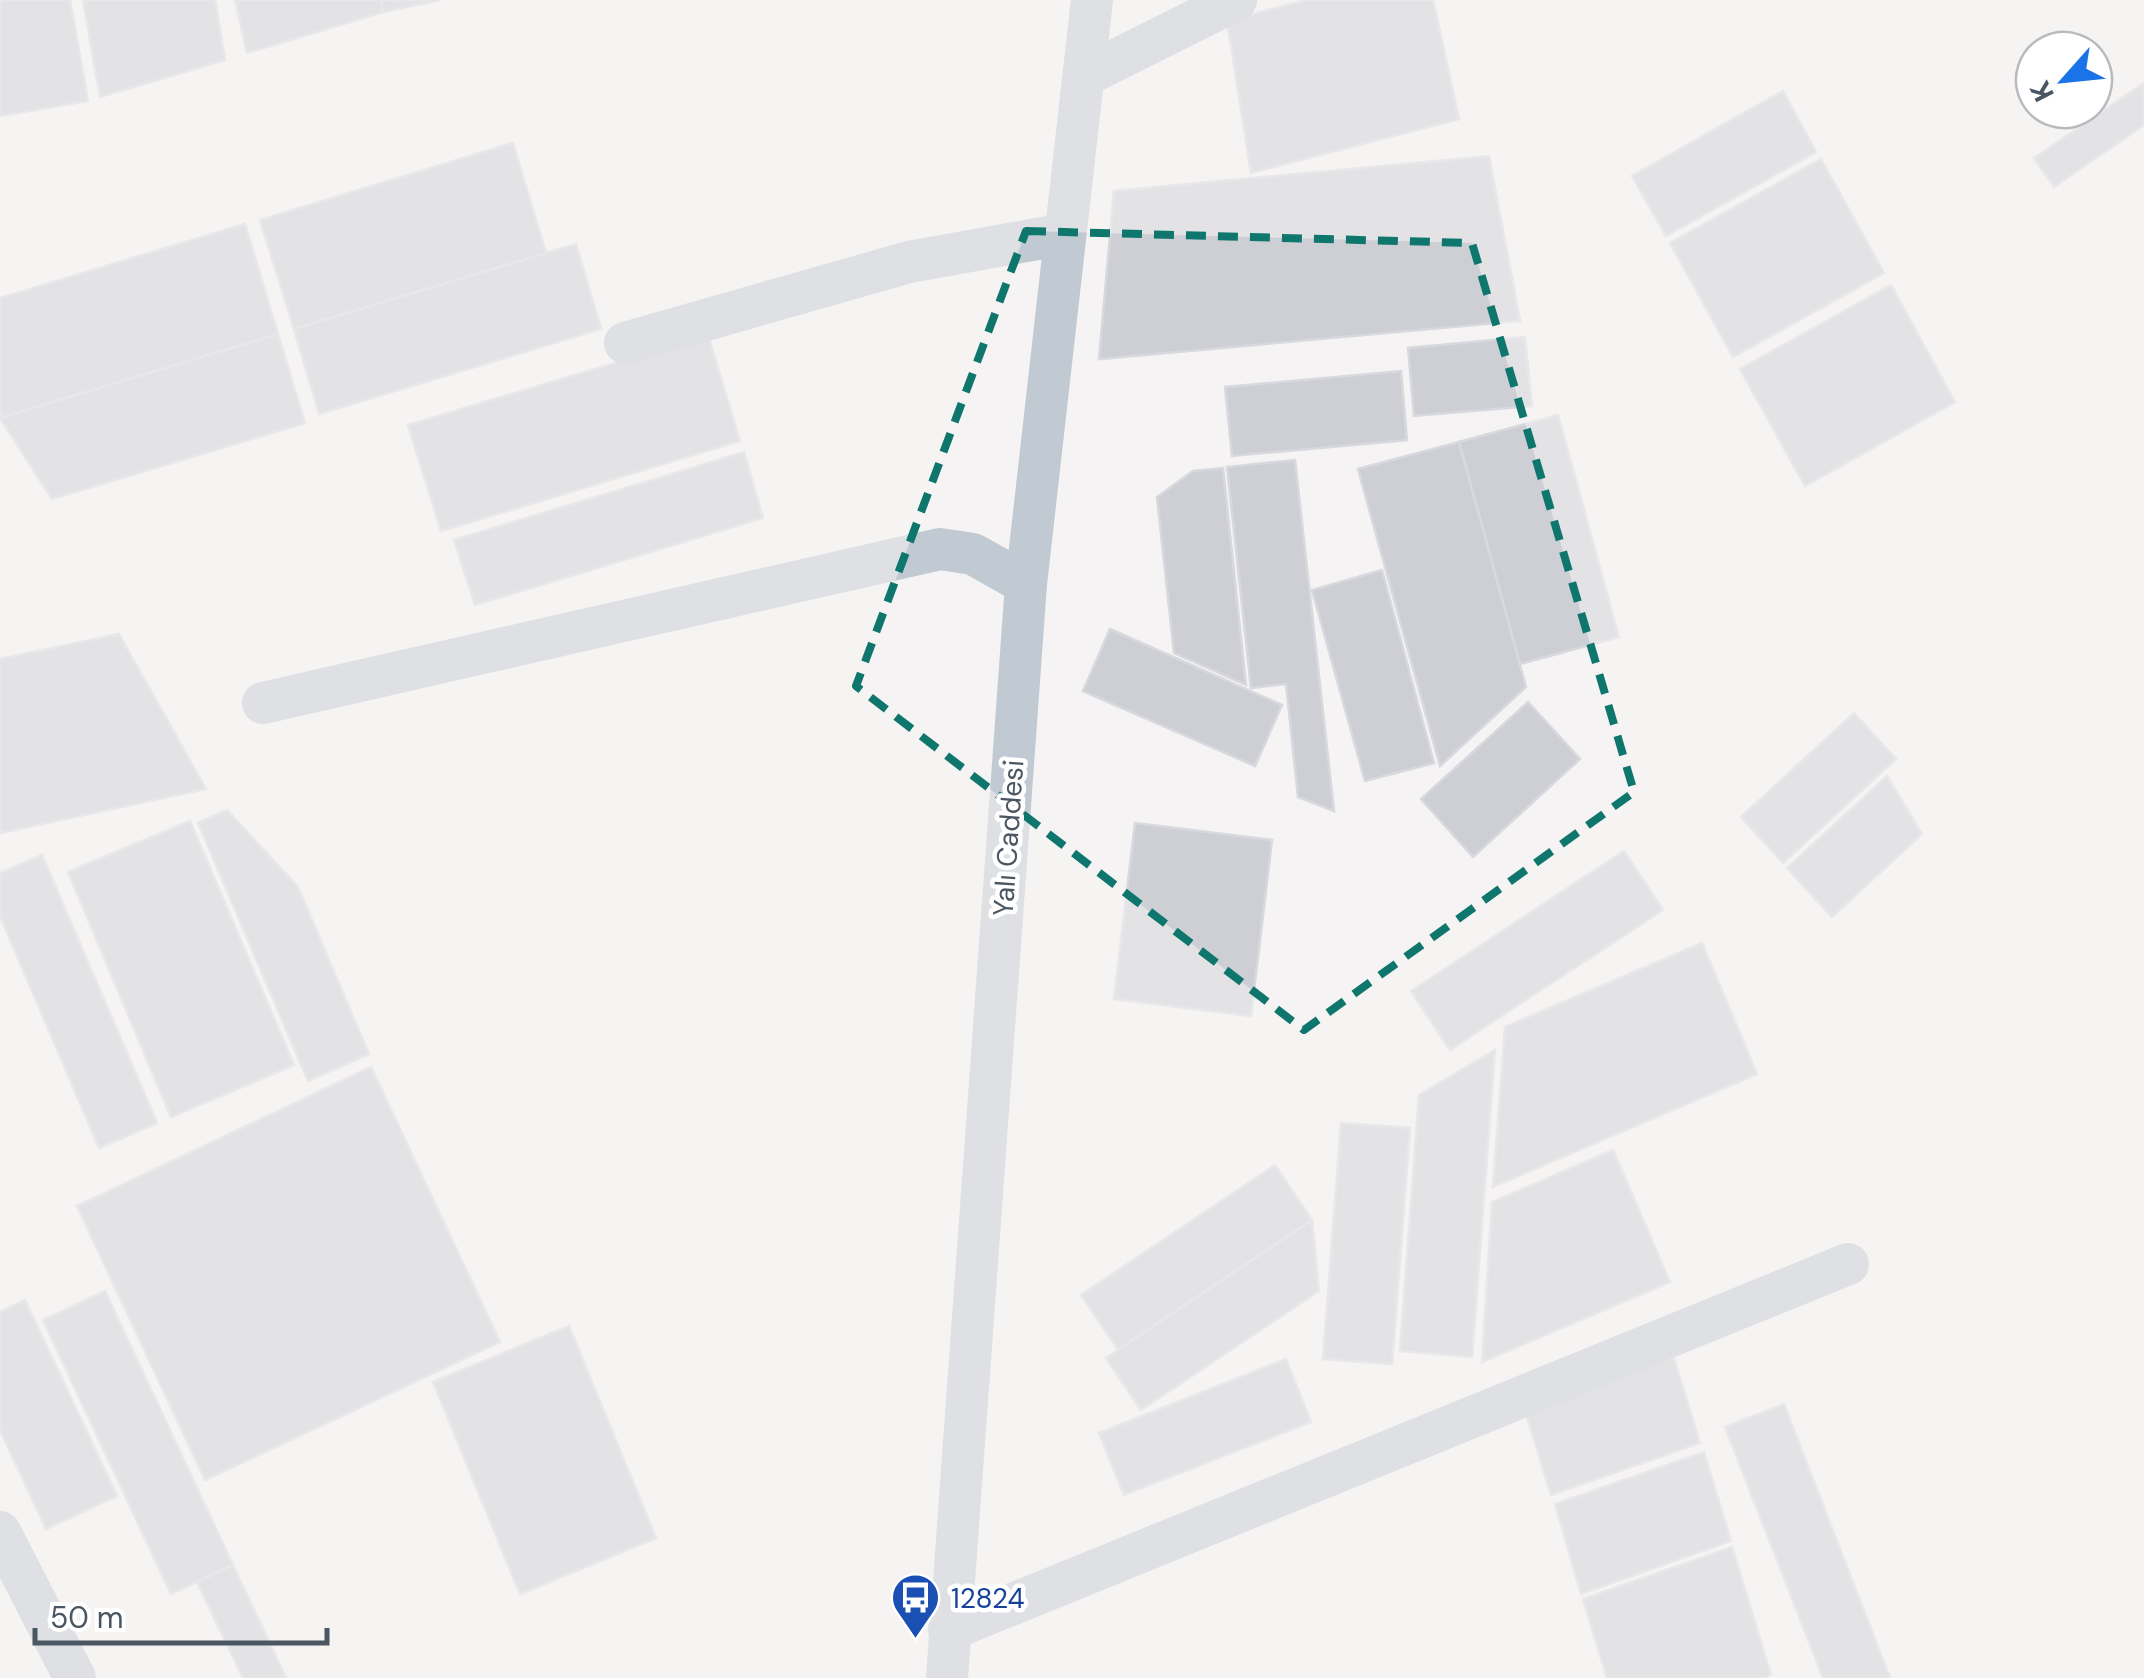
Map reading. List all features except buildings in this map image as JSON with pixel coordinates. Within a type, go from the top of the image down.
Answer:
[{"type":"street","name":"Yalı Caddesi","points":[[946,1678],[1026,584],[1092,0]]},
{"type":"street","points":[[1084,76],[1236,0]]},
{"type":"street","points":[[626,343],[910,262],[1066,234]]},
{"type":"street","points":[[263,703],[940,548],[973,554],[1026,584]]},
{"type":"street","points":[[949,1630],[1848,1264]]},
{"type":"street","points":[[0,1532],[75,1678]]},
{"type":"highlighted area","points":[[1026,231],[1472,243],[1634,792],[1304,1030],[856,686]]},
{"type":"place","name":"12824","points":[[916,1640]]}]
